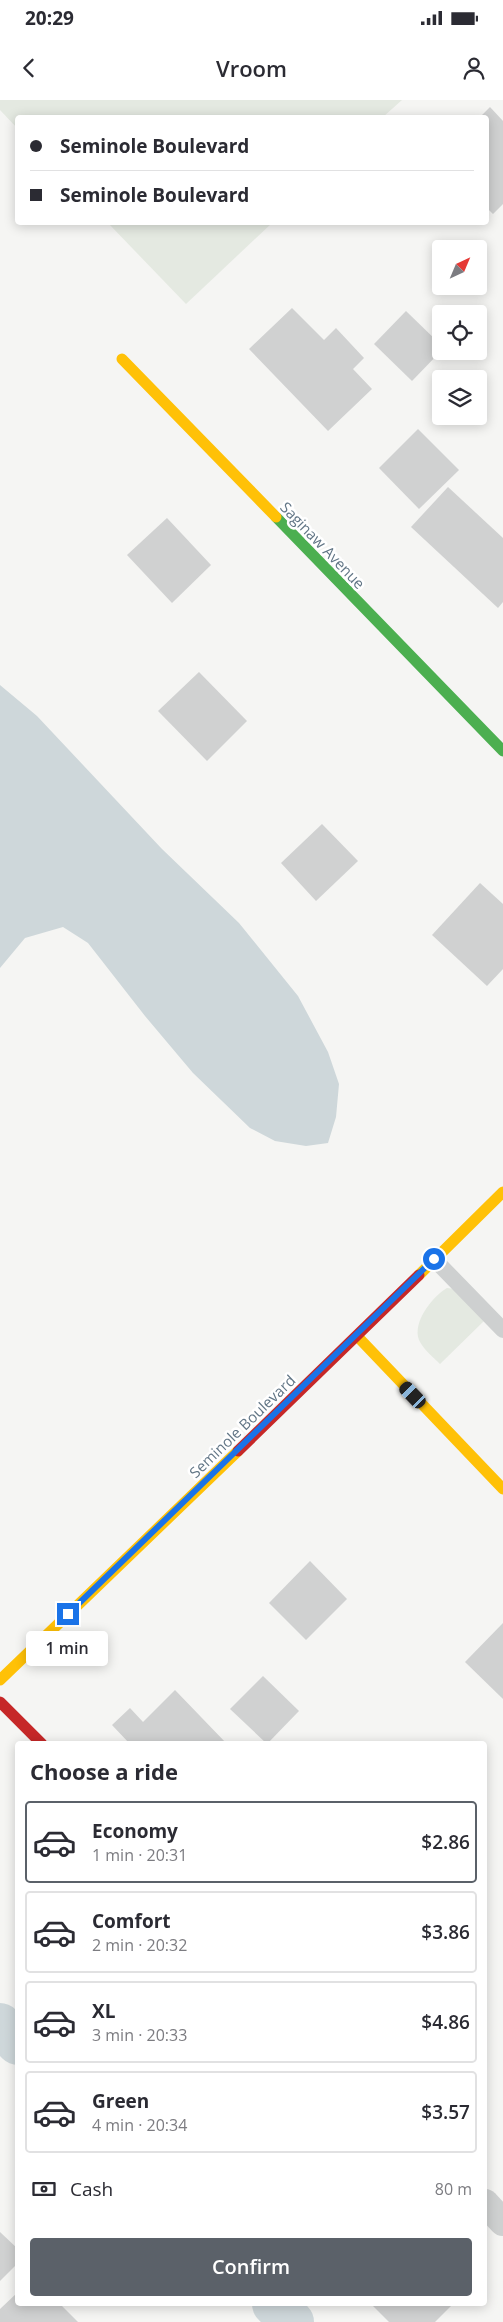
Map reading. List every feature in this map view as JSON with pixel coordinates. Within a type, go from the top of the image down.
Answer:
[{"type":"street","name":"Saginaw Avenue","points":[[122,359],[503,751]]},
{"type":"street","name":"Seminole Boulevard","points":[[0,1680],[357,1336],[503,1192]]},
{"type":"street","points":[[357,1336],[503,1489]]},
{"type":"street","points":[[0,1702],[39,1741]]},
{"type":"street","points":[[487,2206],[503,2222]]},
{"type":"lane","points":[[434,1259],[503,1330]]},
{"type":"shaded area","points":[[0,100],[402,100],[385,115],[15,115],[15,126],[0,110]]},
{"type":"shaded area","points":[[110,225],[270,225],[186,304]]},
{"type":"shaded area","points":[[0,685],[37,716],[162,849],[239,923],[298,996],[328,1052],[339,1084],[336,1117],[328,1143],[306,1146],[275,1141],[250,1128],[193,1073],[145,1016],[88,943],[63,927],[25,938],[0,968]]},
{"type":"shaded area","points":[[447,1288],[455,1289],[485,1320],[440,1364],[428,1353],[419,1340],[418,1325],[430,1303]]},
{"type":"building","points":[[490,107],[503,121],[503,204],[493,214],[489,210],[489,115],[482,115]]},
{"type":"building","points":[[292,308],[324,340],[336,328],[364,358],[353,369],[372,389],[328,431],[249,349]]},
{"type":"building","points":[[406,311],[432,336],[432,360],[412,381],[374,344]]},
{"type":"building","points":[[418,429],[459,470],[419,509],[379,468]]},
{"type":"building","points":[[448,487],[503,538],[503,602],[498,608],[411,527]]},
{"type":"building","points":[[167,518],[211,565],[172,603],[127,555]]},
{"type":"building","points":[[199,672],[247,721],[207,761],[158,711]]},
{"type":"building","points":[[322,824],[358,861],[316,901],[281,863]]},
{"type":"building","points":[[480,883],[503,904],[503,969],[487,986],[432,935]]},
{"type":"building","points":[[310,1561],[347,1599],[306,1640],[269,1603]]},
{"type":"building","points":[[503,1623],[503,1699],[465,1662]]},
{"type":"building","points":[[263,1676],[299,1711],[270,1741],[264,1741],[230,1709]]},
{"type":"building","points":[[175,1690],[224,1741],[127,1741],[112,1725],[130,1708],[143,1722]]},
{"type":"building","points":[[0,2232],[15,2246],[15,2266],[0,2281]]},
{"type":"building","points":[[15,2295],[15,2306],[62,2306],[78,2322],[0,2322],[0,2309]]},
{"type":"building","points":[[373,2306],[451,2306],[435,2322],[389,2322]]},
{"type":"waterway","points":[[0,2025],[15,2040]]},
{"type":"waterway","points":[[276,2306],[292,2322]]},
{"type":"traffic: fast","points":[[276,517],[503,751]]},
{"type":"traffic: slow","points":[[122,359],[276,517]]},
{"type":"traffic: slow","points":[[419,1275],[503,1192]]},
{"type":"traffic: slow","points":[[357,1336],[503,1489]]},
{"type":"traffic: slow","points":[[0,1680],[238,1451]]},
{"type":"traffic: jam","points":[[238,1451],[419,1275]]},
{"type":"traffic: jam","points":[[0,1702],[39,1741]]},
{"type":"route","points":[[68,1614],[357,1336],[434,1259]]}]
